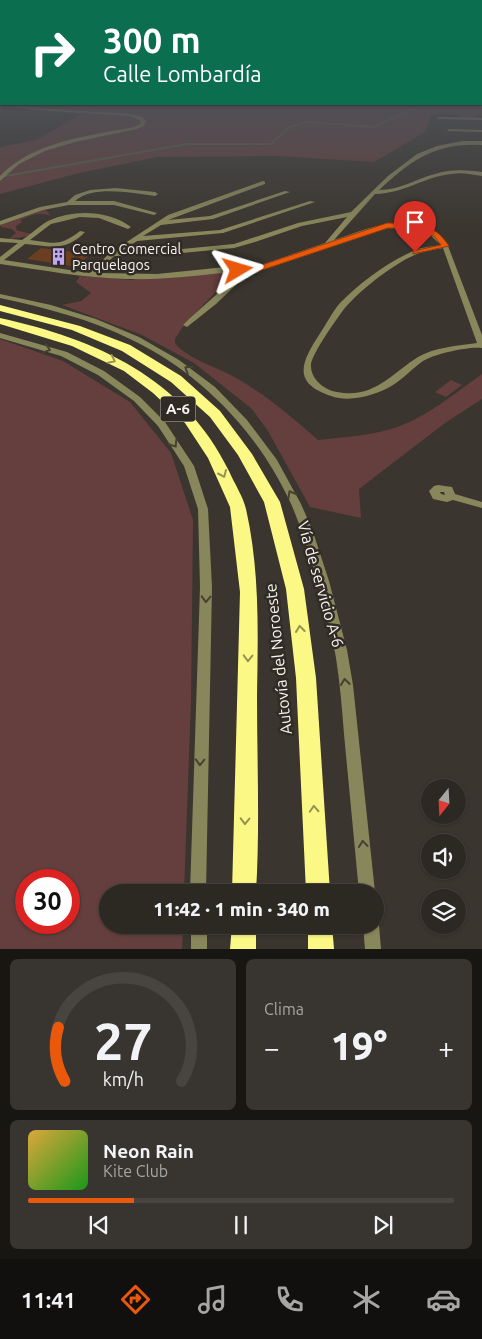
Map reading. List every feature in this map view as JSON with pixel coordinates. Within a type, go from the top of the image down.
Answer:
[{"type":"highway","points":[[0,302],[91,327],[123,341],[126,348]]},
{"type":"highway","name":"Autovía del Noroeste","points":[[0,308],[76,328],[126,348],[176,380],[215,414],[246,454],[272,502],[296,589],[305,668],[318,884]]},
{"type":"highway","name":"Autovía del Noroeste","points":[[0,321],[76,343],[128,368],[158,390],[190,420],[215,458],[238,507],[249,592],[244,884]]},
{"type":"highway","points":[[243,949],[244,934]]},
{"type":"highway","points":[[321,934],[322,949]]},
{"type":"street","points":[[0,179],[16,164],[50,149],[81,141]]},
{"type":"street","points":[[327,244],[351,214],[374,192],[420,154],[434,148],[452,144],[482,143]]},
{"type":"street","points":[[374,192],[388,194],[433,175],[454,170],[482,174]]},
{"type":"street","points":[[91,275],[112,254],[158,223],[183,210],[263,183]]},
{"type":"street","points":[[69,203],[83,193],[98,190],[155,194]]},
{"type":"street","points":[[158,223],[211,218],[287,192]]},
{"type":"street","points":[[133,239],[221,232],[312,202]]},
{"type":"street","points":[[0,223],[42,208],[69,203],[114,203],[154,213]]},
{"type":"street","points":[[112,254],[151,254],[227,247],[253,241],[315,220],[351,214]]},
{"type":"street","points":[[0,261],[50,223],[71,216],[104,216],[112,218],[128,227]]},
{"type":"street","points":[[186,325],[198,313],[208,308],[222,292],[250,271],[373,229],[397,224],[420,226],[438,235],[445,246],[481,345],[436,352],[421,358],[390,383],[374,391],[357,395],[336,395],[320,389],[309,378],[307,365],[311,353],[342,306],[372,279],[415,252],[445,246]]},
{"type":"street","points":[[0,240],[61,245],[70,242],[82,232]]},
{"type":"street","points":[[0,261],[91,275],[144,277],[270,264]]},
{"type":"street","points":[[230,269],[250,271]]},
{"type":"street","name":"Vía de servicio A-6","points":[[0,296],[53,307],[106,325],[148,344],[195,374],[233,408],[264,447],[296,503],[312,544],[342,656],[367,884]]},
{"type":"street","points":[[0,335],[64,354],[102,373],[137,399],[162,424],[189,466],[203,509],[206,587],[198,884]]},
{"type":"street","points":[[451,496],[482,505]]},
{"type":"street","points":[[199,934],[199,949]]},
{"type":"street","points":[[372,934],[373,949]]},
{"type":"shaded area","points":[[29,141],[409,141],[374,162],[277,156],[158,157],[79,173],[0,194],[0,147]]},
{"type":"shaded area","points":[[45,209],[51,216],[43,214],[32,215],[20,220],[22,222],[15,227],[17,228],[16,230],[31,234],[29,236],[9,239],[16,233],[12,229],[0,227],[1,224]]},
{"type":"shaded area","points":[[236,271],[184,325],[175,339],[175,343],[187,354],[231,375],[249,386],[318,440],[376,433],[406,424],[440,404],[482,374],[482,399],[445,423],[359,489],[361,518],[310,507],[268,431],[252,409],[194,363],[142,335],[62,305],[81,301],[91,293],[76,282],[80,276],[131,280]]},
{"type":"shaded area","points":[[0,339],[63,361],[130,402],[171,453],[193,520],[191,701],[184,884],[99,884],[99,934],[183,934],[182,949],[0,949]]},
{"type":"shaded area","points":[[451,380],[462,385],[446,397],[435,392]]},
{"type":"building","name":"Centro Comercial Parquelagos","points":[[41,248],[90,254],[77,267],[27,259]]},
{"type":"waterway","points":[[0,177],[187,144],[271,144],[274,141]]},
{"type":"place","name":"Centro Comercial Parquelagos","points":[[58,257]]},
{"type":"route","points":[[238,270],[250,271],[387,225],[420,226],[438,235],[445,246],[415,252]]}]
